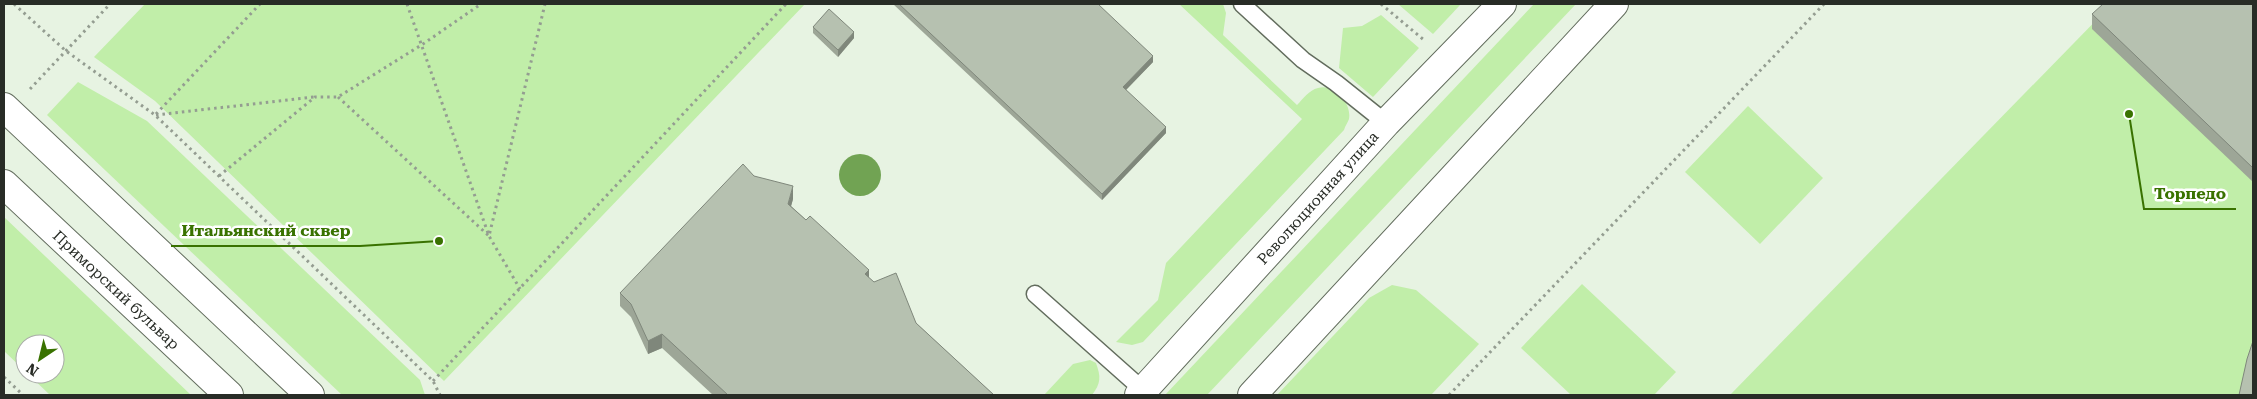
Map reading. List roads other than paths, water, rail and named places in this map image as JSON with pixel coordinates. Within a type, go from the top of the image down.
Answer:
[{"type":"main road","name":"Революционная улица","points":[[1141,393],[1386,124],[1502,4]]},
{"type":"main road","points":[[1252,395],[1614,4]]},
{"type":"main road","points":[[6,110],[310,395]]},
{"type":"main road","name":"Приморский бульвар","points":[[4,184],[229,395]]},
{"type":"lane","points":[[1242,4],[1303,60],[1336,83],[1386,124]]},
{"type":"lane","points":[[1034,294],[1141,393]]},
{"type":"place","name":"Торпедо","points":[[2129,114]]},
{"type":"place","name":"Итальянский сквер","points":[[439,241]]}]
